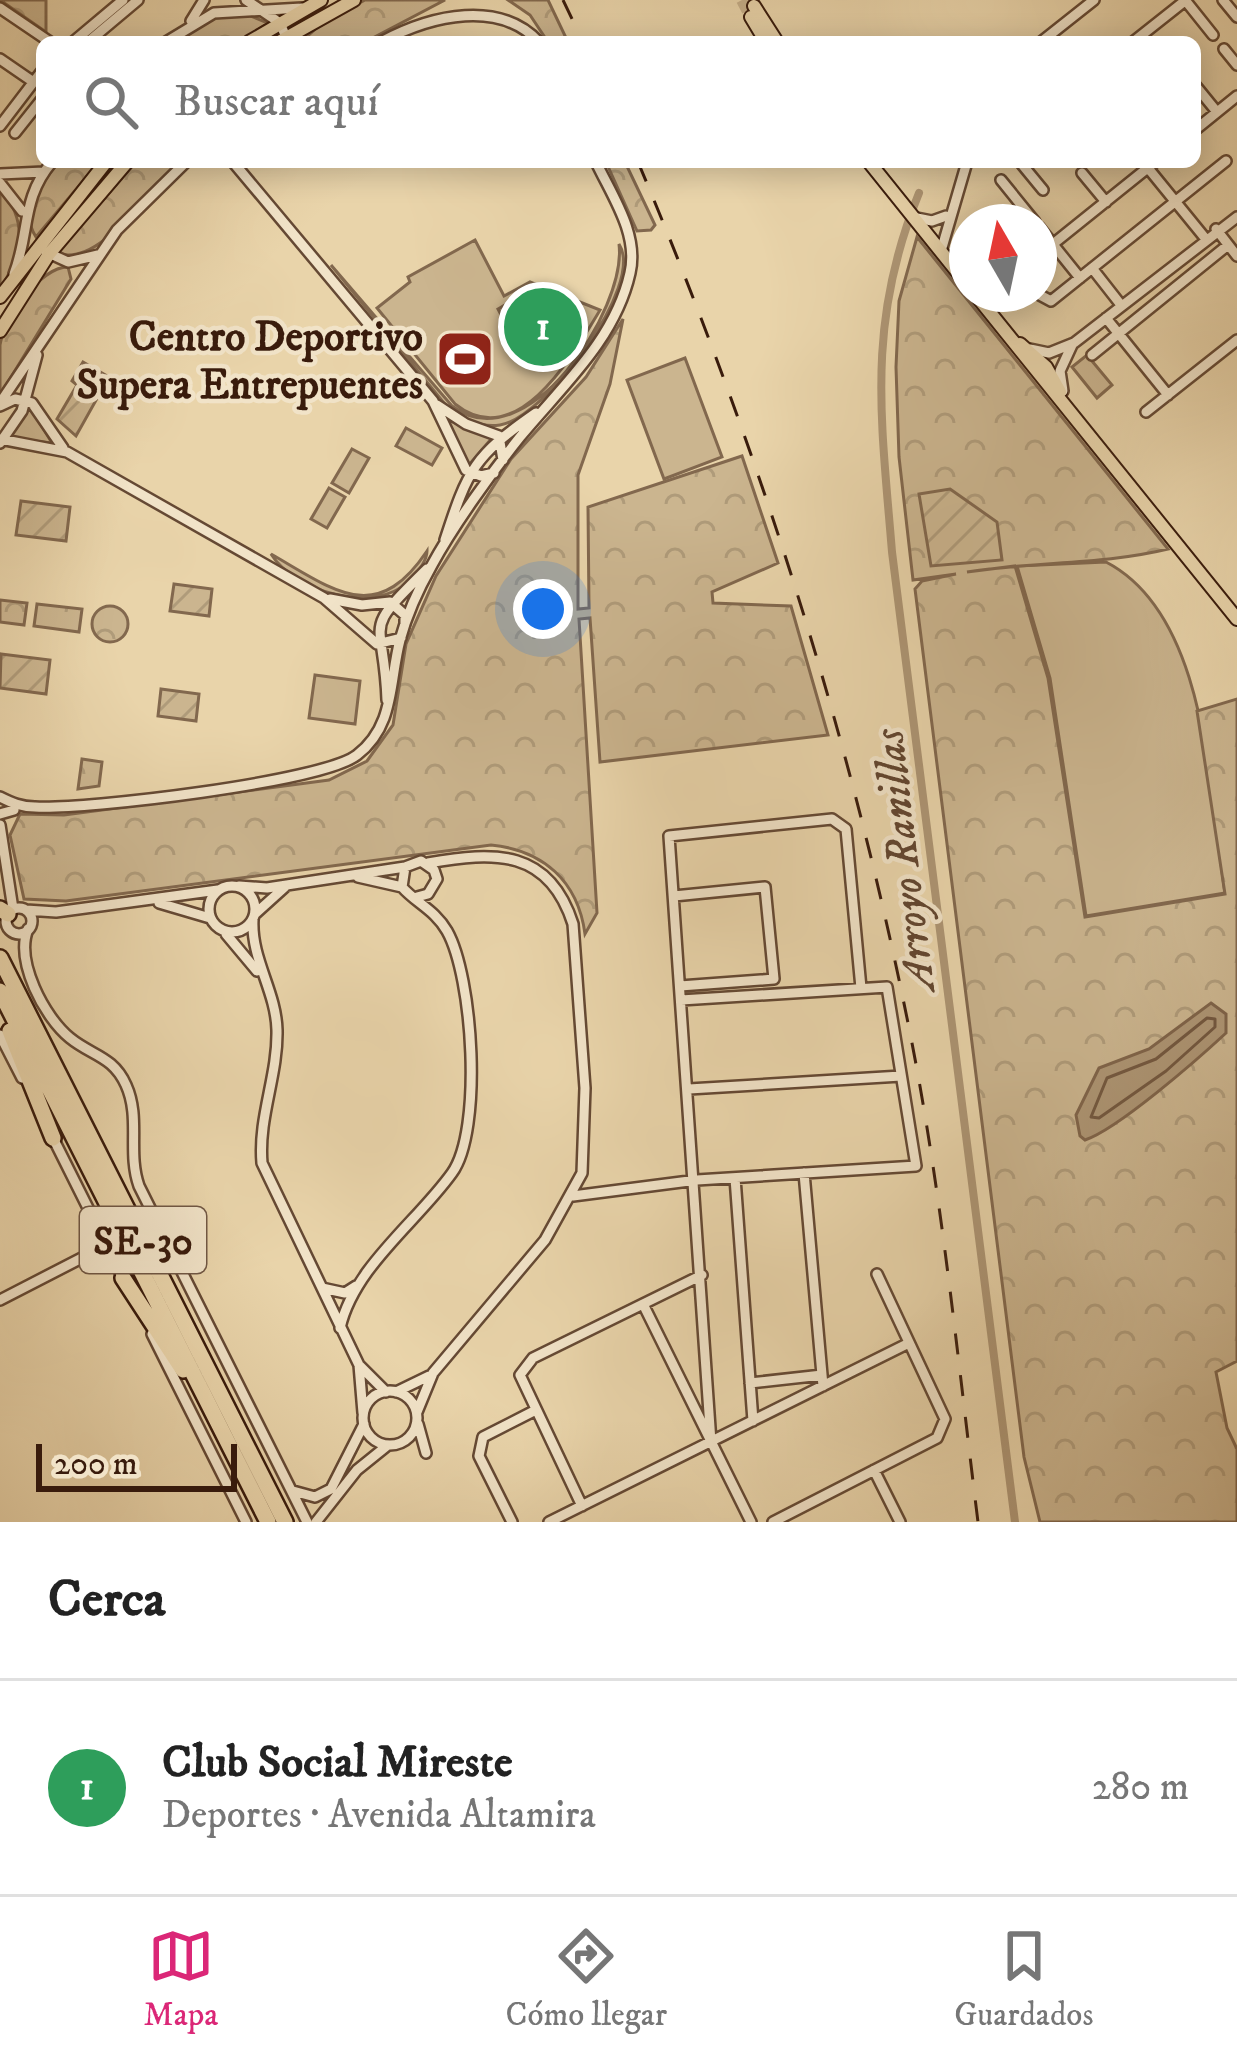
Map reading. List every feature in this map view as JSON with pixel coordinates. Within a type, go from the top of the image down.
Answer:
[{"type":"highway","name":"SE-30","points":[[0,958],[285,1522]]},
{"type":"highway","name":"SE-30","points":[[0,991],[268,1521]]},
{"type":"highway","points":[[0,1006],[53,1138]]},
{"type":"highway","points":[[123,1278],[210,1406]]},
{"type":"main road","points":[[292,36],[354,0]]},
{"type":"main road","points":[[258,36],[314,3]]},
{"type":"main road","points":[[763,36],[752,11],[772,36]]},
{"type":"main road","points":[[0,297],[32,241],[100,168]]},
{"type":"main road","points":[[0,331],[50,254],[122,168]]},
{"type":"main road","points":[[874,168],[949,256]]},
{"type":"main road","points":[[989,312],[1052,373]]},
{"type":"main road","points":[[1005,332],[1043,356],[1067,408],[1237,619]]},
{"type":"street","points":[[80,36],[123,0]]},
{"type":"street","points":[[95,36],[138,0]]},
{"type":"street","points":[[173,36],[204,0]]},
{"type":"street","points":[[246,0],[280,22],[284,36]]},
{"type":"street","points":[[1049,36],[1094,0]]},
{"type":"street","points":[[1141,36],[1185,0],[1213,35]]},
{"type":"street","points":[[1223,0],[1237,17]]},
{"type":"street","points":[[189,23],[236,8],[257,11],[314,3]]},
{"type":"street","points":[[392,36],[455,3],[498,4],[515,13],[534,36]]},
{"type":"street","points":[[0,8],[41,36]]},
{"type":"street","points":[[1150,29],[1155,36]]},
{"type":"street","points":[[101,31],[106,36]]},
{"type":"street","points":[[1224,49],[1237,65]]},
{"type":"street","points":[[0,58],[32,81]]},
{"type":"street","points":[[0,126],[4,112],[36,77]]},
{"type":"street","points":[[1201,92],[1217,112]]},
{"type":"street","points":[[1201,125],[1237,96]]},
{"type":"street","points":[[16,133],[36,107]]},
{"type":"street","points":[[1057,296],[1226,161]]},
{"type":"street","points":[[23,214],[47,168]]},
{"type":"street","points":[[0,404],[98,255],[180,168]]},
{"type":"street","points":[[245,168],[433,401],[469,473]]},
{"type":"street","points":[[0,814],[15,807],[61,807],[321,771],[352,760],[369,745],[387,711],[405,624],[433,564],[502,460],[559,395],[605,331],[632,267],[632,244],[599,168]]},
{"type":"street","points":[[940,242],[965,168]]},
{"type":"street","points":[[1025,168],[1043,190]]},
{"type":"street","points":[[1057,241],[1148,168],[1205,238]]},
{"type":"street","points":[[44,172],[0,178],[23,214],[32,241],[68,262],[74,271],[73,290]]},
{"type":"street","points":[[1082,173],[1106,202]]},
{"type":"street","points":[[1000,180],[1020,204]]},
{"type":"street","points":[[915,218],[932,221],[948,212]]},
{"type":"street","points":[[1043,356],[1074,343],[1237,217]]},
{"type":"street","points":[[1216,229],[1237,256]]},
{"type":"street","points":[[1092,355],[1228,245]]},
{"type":"street","points":[[1057,249],[1080,278]]},
{"type":"street","points":[[68,262],[98,255]]},
{"type":"street","points":[[1092,268],[1121,305]]},
{"type":"street","points":[[1106,318],[1168,395]]},
{"type":"street","points":[[43,338],[24,400],[0,441],[36,442],[67,452],[324,598],[377,644]]},
{"type":"street","points":[[1146,412],[1237,340]]},
{"type":"street","points":[[1052,373],[1074,343]]},
{"type":"street","points":[[442,550],[469,473],[499,436],[559,395]]},
{"type":"street","points":[[0,404],[24,400]]},
{"type":"street","points":[[24,400],[67,452]]},
{"type":"street","points":[[433,401],[466,424],[499,436]]},
{"type":"street","points":[[499,436],[502,460]]},
{"type":"street","points":[[469,473],[494,472]]},
{"type":"street","points":[[387,711],[377,644],[390,602],[433,564]]},
{"type":"street","points":[[324,598],[362,605],[390,602],[405,615],[405,624]]},
{"type":"street","points":[[377,644],[401,638]]},
{"type":"street","points":[[0,797],[15,807]]},
{"type":"street","points":[[15,807],[2,829],[14,893],[10,930],[30,927],[56,912]]},
{"type":"street","points":[[711,1442],[697,1180],[669,836],[832,820],[846,830],[861,988]]},
{"type":"street","points":[[14,910],[56,912],[239,886],[267,888],[334,874],[465,858],[520,861],[541,871],[564,897],[573,924],[584,1069],[582,1173],[573,1196],[544,1240],[434,1373],[413,1433],[357,1470],[316,1522]]},
{"type":"street","points":[[417,897],[465,858]]},
{"type":"street","points":[[340,1328],[360,1283],[455,1168],[470,1130],[461,967],[438,916],[436,883],[428,863]]},
{"type":"street","points":[[402,887],[405,867]]},
{"type":"street","points":[[334,874],[402,887],[438,916]]},
{"type":"street","points":[[220,929],[245,929],[296,880]]},
{"type":"street","points":[[239,886],[254,901],[251,944],[278,1035],[260,1136],[262,1163],[358,1365],[371,1438],[426,1453],[417,1417],[406,1397],[390,1392],[358,1365]]},
{"type":"street","points":[[674,896],[765,887],[774,980],[680,986]]},
{"type":"street","points":[[210,918],[209,902],[218,890]]},
{"type":"street","points":[[130,902],[165,903],[210,918],[242,947],[267,986]]},
{"type":"street","points":[[14,910],[30,927]]},
{"type":"street","points":[[30,927],[24,960],[55,1022],[70,1038],[107,1058],[128,1089],[134,1119],[132,1168],[139,1186],[307,1522]]},
{"type":"street","points":[[573,1196],[697,1180],[916,1166],[887,986],[681,1000]]},
{"type":"street","points":[[0,1035],[246,1522]]},
{"type":"street","points":[[689,1089],[901,1076]]},
{"type":"street","points":[[582,1173],[594,1186],[607,1189]]},
{"type":"street","points":[[804,1173],[823,1381]]},
{"type":"street","points":[[735,1178],[753,1421]]},
{"type":"street","points":[[0,1300],[107,1245]]},
{"type":"street","points":[[582,1506],[520,1375],[526,1364],[702,1274]]},
{"type":"street","points":[[773,1522],[937,1438],[944,1427],[946,1419],[877,1274]]},
{"type":"street","points":[[319,1286],[345,1293],[360,1283]]},
{"type":"street","points":[[643,1304],[751,1522]]},
{"type":"street","points":[[549,1522],[823,1381],[909,1343]]},
{"type":"street","points":[[291,1490],[315,1497],[331,1489],[372,1398],[434,1373]]},
{"type":"street","points":[[751,1383],[823,1381]]},
{"type":"street","points":[[512,1522],[479,1456],[483,1437],[534,1411]]},
{"type":"street","points":[[874,1470],[901,1522]]},
{"type":"green space","points":[[0,0],[46,0],[46,32]]},
{"type":"green space","points":[[365,0],[445,0],[376,36],[308,36]]},
{"type":"green space","points":[[508,0],[548,0],[565,36],[544,36],[530,15]]},
{"type":"green space","points":[[246,14],[268,23],[249,36],[181,36],[214,16]]},
{"type":"green space","points":[[54,168],[94,168],[36,237],[30,217],[39,188]]},
{"type":"green space","points":[[131,168],[174,168],[106,238],[73,255],[57,253]]},
{"type":"green space","points":[[609,168],[628,168],[655,225],[637,231]]},
{"type":"green space","points":[[0,188],[15,213],[19,238],[0,290]]},
{"type":"green space","points":[[917,237],[949,277],[949,312],[977,312],[1168,549],[1015,566],[1048,678],[1085,917],[1225,894],[1197,711],[1237,699],[1237,1361],[1216,1372],[1227,1428],[1237,1449],[1237,1522],[1040,1522],[1024,1457],[915,589],[922,581],[956,574],[913,580],[899,457],[899,301]]},
{"type":"green space","name":"Centro Deportivo Supera Entrepuentes","points":[[475,240],[504,296],[530,282],[600,310],[541,393],[500,417],[478,416],[455,404],[377,308],[410,282],[408,277]]},
{"type":"green space","points":[[619,244],[623,263],[618,289],[587,347],[541,400],[519,417],[492,426],[472,422],[448,408],[331,265],[452,406],[481,418],[510,414],[539,397],[566,371],[607,305]]},
{"type":"green space","points":[[68,267],[71,279],[0,395],[0,345],[8,322],[35,285]]},
{"type":"green space","points":[[623,319],[610,384],[578,475],[578,609],[589,608],[588,507],[742,456],[778,563],[712,592],[713,603],[791,606],[828,735],[600,762],[590,618],[579,619],[597,913],[585,934],[575,898],[555,872],[527,854],[491,845],[66,901],[24,899],[10,835],[20,814],[64,815],[329,780],[367,761],[393,725],[406,644],[436,576],[511,459],[586,377]]},
{"type":"green space","points":[[1087,355],[1112,385],[1097,398],[1072,367]]},
{"type":"green space","points":[[685,358],[722,457],[664,479],[627,380]]},
{"type":"green space","points":[[83,362],[109,377],[76,436],[57,419],[77,385],[72,381]]},
{"type":"green space","points":[[29,405],[52,443],[8,438]]},
{"type":"green space","points":[[446,419],[492,438],[468,466]]},
{"type":"green space","points":[[406,428],[442,448],[432,465],[396,446]]},
{"type":"green space","points":[[352,449],[369,458],[349,493],[332,483]]},
{"type":"green space","points":[[329,488],[345,497],[327,528],[311,519]]},
{"type":"green space","points":[[950,489],[997,522],[1002,560],[931,566],[919,494]]},
{"type":"green space","points":[[21,501],[70,507],[66,541],[16,535]]},
{"type":"green space","points":[[427,551],[416,574],[394,591],[356,598],[297,579],[271,554],[335,589],[372,595],[390,589]]},
{"type":"green space","points":[[1106,562],[1140,587],[1165,622],[1184,663],[1207,757],[1225,893],[1086,916],[1050,678],[1017,566]]},
{"type":"green space","points":[[174,584],[212,589],[209,616],[170,611]]},
{"type":"green space","points":[[0,600],[27,603],[24,625],[0,622]]},
{"type":"green space","points":[[37,604],[82,609],[79,632],[34,626]]},
{"type":"green space","points":[[110,606],[123,611],[128,624],[123,637],[110,642],[97,637],[92,624],[97,611]]},
{"type":"green space","points":[[1,654],[50,660],[46,694],[0,688]]},
{"type":"green space","points":[[315,675],[360,681],[355,724],[309,718]]},
{"type":"green space","points":[[161,689],[199,694],[196,721],[158,716]]},
{"type":"green space","points":[[82,759],[102,762],[99,786],[78,789]]},
{"type":"water","points":[[527,292],[536,305],[521,325],[506,324],[498,309]]},
{"type":"water","points":[[1211,1003],[1226,1014],[1226,1033],[1117,1122],[1085,1140],[1080,1136],[1076,1115],[1099,1068],[1149,1049]]},
{"type":"waterway","name":"Arroyo Ranillas","points":[[919,193],[902,240],[884,328],[884,457],[892,552],[1015,1522]]},
{"type":"tunnel","points":[[742,0],[751,17]]},
{"type":"railway","points":[[563,0],[580,36]]},
{"type":"railway","points":[[640,168],[759,477],[856,799],[919,1080],[978,1522]]},
{"type":"place","name":"Club Social Mireste","points":[[543,327]]},
{"type":"place","name":"Centro Deportivo Supera Entrepuentes","points":[[465,359]]}]
